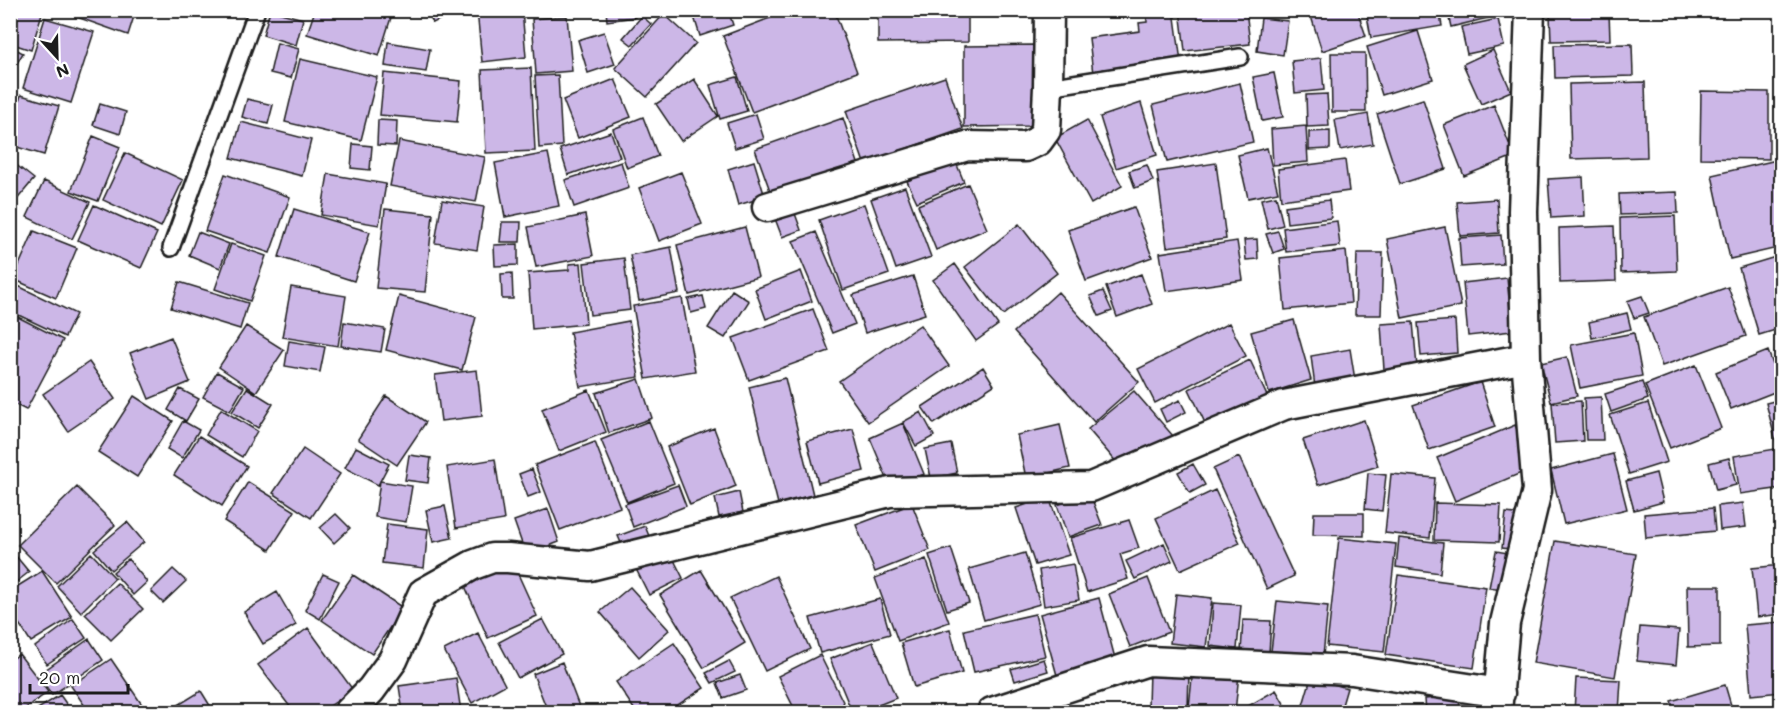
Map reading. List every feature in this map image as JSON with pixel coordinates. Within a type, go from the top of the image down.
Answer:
[{"type":"street","points":[[767,207],[967,146],[1025,147],[1038,141],[1046,130],[1049,10]]},
{"type":"street","points":[[992,712],[1148,661],[1352,670],[1498,703],[1505,622],[1537,490],[1526,358],[1523,211],[1530,10]]},
{"type":"street","points":[[349,712],[372,690],[393,660],[423,593],[473,565],[492,558],[590,566],[890,492],[1091,487],[1284,405],[1526,358]]},
{"type":"lane","points":[[171,248],[257,10]]},
{"type":"lane","points":[[1048,87],[1240,57]]},
{"type":"building","points":[[13,10],[43,10],[31,50],[10,43],[10,18]]},
{"type":"building","points":[[57,10],[136,10],[128,35]]},
{"type":"building","points":[[270,10],[303,19],[296,45],[263,35]]},
{"type":"building","points":[[315,10],[393,11],[379,56],[307,34]]},
{"type":"building","points":[[427,10],[458,10],[433,23]]},
{"type":"building","points":[[477,10],[522,10],[526,57],[482,62]]},
{"type":"building","points":[[606,10],[634,10],[635,17],[607,21]]},
{"type":"building","points":[[692,10],[728,10],[733,25],[700,36]]},
{"type":"building","points":[[791,10],[834,10],[857,72],[752,112],[723,36]]},
{"type":"building","points":[[857,10],[909,10],[909,11],[858,15]]},
{"type":"building","points":[[1146,10],[1174,10],[1181,62],[1093,74],[1089,38],[1140,31],[1139,23],[1147,22]]},
{"type":"building","points":[[1180,10],[1246,10],[1250,44],[1185,51]]},
{"type":"building","points":[[1309,10],[1357,10],[1366,36],[1322,51]]},
{"type":"building","points":[[1366,10],[1439,10],[1442,26],[1371,38]]},
{"type":"building","points":[[1447,10],[1486,10],[1488,18],[1451,27]]},
{"type":"building","points":[[1609,13],[1610,40],[1551,41],[1550,14]]},
{"type":"building","points":[[664,14],[696,43],[647,97],[615,68]]},
{"type":"building","points":[[567,16],[572,71],[536,74],[532,19]]},
{"type":"building","points":[[642,16],[651,24],[632,45],[623,38]]},
{"type":"building","points":[[968,16],[968,42],[878,43],[878,17]]},
{"type":"building","points":[[45,18],[94,32],[71,103],[23,88]]},
{"type":"building","points":[[1261,18],[1288,21],[1283,55],[1257,51]]},
{"type":"building","points":[[1498,19],[1504,46],[1467,54],[1461,27]]},
{"type":"building","points":[[1418,31],[1433,79],[1382,95],[1367,47]]},
{"type":"building","points":[[604,32],[615,64],[588,73],[578,40]]},
{"type":"building","points":[[388,42],[430,49],[426,72],[385,66]]},
{"type":"building","points":[[277,43],[299,49],[291,78],[270,73]]},
{"type":"building","points":[[1632,44],[1633,76],[1555,78],[1554,45]]},
{"type":"building","points":[[1035,45],[1035,126],[964,127],[964,46]]},
{"type":"building","points":[[10,46],[23,53],[10,75]]},
{"type":"building","points":[[1493,50],[1511,91],[1481,104],[1463,64]]},
{"type":"building","points":[[1331,53],[1365,53],[1366,112],[1332,112]]},
{"type":"building","points":[[1321,58],[1324,90],[1295,93],[1292,61]]},
{"type":"building","points":[[300,59],[377,77],[361,140],[285,122]]},
{"type":"building","points":[[531,68],[535,151],[486,153],[482,70]]},
{"type":"building","points":[[384,73],[461,81],[457,122],[380,115]]},
{"type":"building","points":[[1274,73],[1283,117],[1262,121],[1253,77]]},
{"type":"building","points":[[558,75],[562,146],[539,148],[535,76]]},
{"type":"building","points":[[737,77],[747,111],[720,119],[710,85]]},
{"type":"building","points":[[945,77],[963,129],[864,163],[846,111]]},
{"type":"building","points":[[615,79],[631,117],[578,138],[563,100]]},
{"type":"building","points":[[694,79],[718,116],[681,141],[656,104]]},
{"type":"building","points":[[1645,82],[1647,157],[1571,159],[1569,84]]},
{"type":"building","points":[[1240,83],[1253,142],[1167,162],[1153,105]]},
{"type":"building","points":[[1701,91],[1769,92],[1769,159],[1700,158]]},
{"type":"building","points":[[1327,94],[1329,126],[1307,127],[1306,95]]},
{"type":"building","points":[[21,95],[59,106],[44,155],[10,145],[10,130]]},
{"type":"building","points":[[247,99],[273,105],[268,124],[242,117]]},
{"type":"building","points":[[1423,99],[1446,169],[1400,184],[1377,114]]},
{"type":"building","points":[[1141,103],[1157,155],[1116,168],[1100,117]]},
{"type":"building","points":[[100,104],[126,112],[120,134],[93,125]]},
{"type":"building","points":[[1494,105],[1514,156],[1464,176],[1444,125]]},
{"type":"building","points":[[756,114],[764,139],[735,148],[727,123]]},
{"type":"building","points":[[1368,114],[1373,144],[1340,150],[1335,120]]},
{"type":"building","points":[[643,117],[658,156],[627,168],[613,129]]},
{"type":"building","points":[[843,118],[859,166],[772,196],[755,149]]},
{"type":"building","points":[[378,120],[397,121],[396,146],[377,145]]},
{"type":"building","points":[[1087,120],[1122,186],[1091,204],[1055,138]]},
{"type":"building","points":[[241,122],[311,140],[302,176],[231,158]]},
{"type":"building","points":[[1306,126],[1308,162],[1273,165],[1271,129]]},
{"type":"building","points":[[1330,131],[1330,149],[1309,150],[1309,132]]},
{"type":"building","points":[[611,132],[620,157],[568,175],[560,149]]},
{"type":"building","points":[[93,136],[120,147],[98,201],[71,191]]},
{"type":"building","points":[[399,141],[485,157],[476,202],[390,186]]},
{"type":"building","points":[[353,144],[372,146],[370,170],[351,168]]},
{"type":"building","points":[[1267,148],[1278,192],[1248,198],[1238,155]]},
{"type":"building","points":[[125,153],[183,180],[161,227],[103,200]]},
{"type":"building","points":[[548,153],[559,206],[505,217],[495,163]]},
{"type":"building","points":[[1781,159],[1782,247],[1730,259],[1712,175]]},
{"type":"building","points":[[10,160],[34,179],[10,208]]},
{"type":"building","points":[[955,160],[964,182],[917,202],[907,181]]},
{"type":"building","points":[[1345,160],[1349,191],[1281,200],[1278,169]]},
{"type":"building","points":[[754,161],[765,197],[738,205],[728,169]]},
{"type":"building","points":[[621,162],[629,188],[574,207],[565,180]]},
{"type":"building","points":[[1216,163],[1226,239],[1167,247],[1157,172]]},
{"type":"building","points":[[1147,165],[1153,181],[1135,188],[1129,171]]},
{"type":"building","points":[[681,172],[702,224],[659,241],[639,188]]},
{"type":"building","points":[[225,174],[290,197],[270,253],[205,231]]},
{"type":"building","points":[[328,174],[386,184],[379,225],[321,215]]},
{"type":"building","points":[[1583,177],[1585,216],[1551,218],[1548,179]]},
{"type":"building","points":[[44,181],[90,202],[72,239],[27,217]]},
{"type":"building","points":[[968,184],[987,229],[936,250],[918,205]]},
{"type":"building","points":[[905,187],[931,257],[896,269],[871,199]]},
{"type":"building","points":[[1677,192],[1678,213],[1620,215],[1619,194]]},
{"type":"building","points":[[1276,196],[1283,225],[1268,229],[1261,199]]},
{"type":"building","points":[[1497,199],[1499,233],[1460,236],[1457,202]]},
{"type":"building","points":[[442,200],[484,207],[477,250],[435,243]]},
{"type":"building","points":[[1329,200],[1331,218],[1287,223],[1285,206]]},
{"type":"building","points":[[864,204],[889,274],[843,290],[819,220]]},
{"type":"building","points":[[94,205],[157,233],[141,268],[78,240]]},
{"type":"building","points":[[1134,207],[1152,257],[1086,281],[1068,230]]},
{"type":"building","points":[[793,208],[801,230],[782,237],[774,216]]},
{"type":"building","points":[[294,209],[370,232],[354,281],[279,257]]},
{"type":"building","points":[[385,209],[433,214],[425,292],[376,288]]},
{"type":"building","points":[[585,215],[593,256],[536,267],[528,227]]},
{"type":"building","points":[[1675,216],[1677,271],[1621,273],[1620,218]]},
{"type":"building","points":[[1337,221],[1340,246],[1286,252],[1283,228]]},
{"type":"building","points":[[502,222],[521,222],[520,242],[500,242]]},
{"type":"building","points":[[1019,224],[1057,273],[1003,315],[965,267]]},
{"type":"building","points":[[1614,226],[1616,281],[1560,283],[1559,228]]},
{"type":"building","points":[[745,227],[758,277],[689,295],[677,245]]},
{"type":"building","points":[[1445,227],[1461,306],[1402,318],[1387,239]]},
{"type":"building","points":[[34,231],[77,248],[56,298],[13,279]]},
{"type":"building","points":[[1278,231],[1284,249],[1273,253],[1266,234]]},
{"type":"building","points":[[198,232],[229,244],[220,268],[189,255]]},
{"type":"building","points":[[816,232],[855,324],[832,333],[793,241]]},
{"type":"building","points":[[1501,235],[1503,264],[1461,267],[1459,238]]},
{"type":"building","points":[[1257,239],[1258,259],[1246,260],[1244,240]]},
{"type":"building","points":[[1237,241],[1243,280],[1166,291],[1160,253]]},
{"type":"building","points":[[231,244],[266,256],[250,301],[215,289]]},
{"type":"building","points":[[518,244],[518,265],[495,266],[494,245]]},
{"type":"building","points":[[671,247],[679,293],[639,301],[630,255]]},
{"type":"building","points":[[1346,251],[1351,303],[1285,310],[1280,258]]},
{"type":"building","points":[[1357,253],[1383,253],[1381,315],[1355,315]]},
{"type":"building","points":[[1782,255],[1782,328],[1759,335],[1739,268]]},
{"type":"building","points":[[624,258],[630,310],[590,315],[584,263]]},
{"type":"building","points":[[581,263],[586,324],[532,329],[528,273],[569,270],[569,264]]},
{"type":"building","points":[[955,264],[998,325],[976,341],[933,280]]},
{"type":"building","points":[[801,271],[812,301],[766,319],[755,289]]},
{"type":"building","points":[[512,273],[513,299],[502,299],[501,274]]},
{"type":"building","points":[[1141,274],[1152,304],[1117,317],[1106,287]]},
{"type":"building","points":[[913,276],[925,314],[865,333],[853,295]]},
{"type":"building","points":[[1507,278],[1512,331],[1468,336],[1463,283]]},
{"type":"building","points":[[179,282],[248,303],[240,329],[171,308]]},
{"type":"building","points":[[12,283],[76,314],[65,337],[10,311]]},
{"type":"building","points":[[291,287],[346,296],[338,346],[282,337]]},
{"type":"building","points":[[1728,287],[1746,336],[1662,366],[1644,317]]},
{"type":"building","points":[[732,290],[749,301],[725,338],[708,328]]},
{"type":"building","points":[[1103,291],[1112,311],[1099,316],[1090,296]]},
{"type":"building","points":[[1058,292],[1139,382],[1094,422],[1014,332]]},
{"type":"building","points":[[399,296],[476,317],[462,370],[386,350]]},
{"type":"building","points":[[703,296],[706,309],[691,313],[688,299]]},
{"type":"building","points":[[1642,296],[1649,313],[1634,318],[1627,301]]},
{"type":"building","points":[[682,298],[695,371],[646,379],[633,306]]},
{"type":"building","points":[[813,309],[829,351],[749,380],[733,338]]},
{"type":"building","points":[[10,313],[63,340],[26,410],[10,402]]},
{"type":"building","points":[[1627,313],[1631,329],[1592,338],[1589,322]]},
{"type":"building","points":[[1294,320],[1311,380],[1269,393],[1251,332]]},
{"type":"building","points":[[1455,320],[1457,353],[1421,356],[1418,323]]},
{"type":"building","points":[[629,321],[639,377],[580,387],[570,332]]},
{"type":"building","points":[[344,322],[385,329],[381,352],[341,346]]},
{"type":"building","points":[[1413,322],[1417,367],[1384,370],[1381,324]]},
{"type":"building","points":[[1229,323],[1246,356],[1155,403],[1138,369]]},
{"type":"building","points":[[920,325],[949,366],[868,422],[839,381]]},
{"type":"building","points":[[246,326],[284,350],[256,392],[219,367]]},
{"type":"building","points":[[1634,333],[1642,376],[1580,388],[1571,345]]},
{"type":"building","points":[[171,337],[190,382],[149,399],[130,353]]},
{"type":"building","points":[[289,341],[325,347],[320,372],[285,366]]},
{"type":"building","points":[[1350,349],[1355,380],[1315,387],[1311,356]]},
{"type":"building","points":[[1768,351],[1782,389],[1731,409],[1716,372]]},
{"type":"building","points":[[1567,357],[1577,396],[1551,402],[1541,363]]},
{"type":"building","points":[[1250,360],[1267,396],[1206,425],[1189,389]]},
{"type":"building","points":[[89,362],[115,399],[68,431],[43,394]]},
{"type":"building","points":[[1696,365],[1721,428],[1670,448],[1645,385]]},
{"type":"building","points":[[983,367],[994,385],[934,424],[922,407]]},
{"type":"building","points":[[477,370],[482,416],[441,421],[435,375]]},
{"type":"building","points":[[217,372],[244,387],[230,411],[203,397]]},
{"type":"building","points":[[785,378],[813,495],[778,504],[749,387]]},
{"type":"building","points":[[639,379],[652,418],[609,433],[596,393]]},
{"type":"building","points":[[1480,382],[1495,427],[1429,450],[1413,405]]},
{"type":"building","points":[[1642,382],[1648,399],[1611,412],[1605,394]]},
{"type":"building","points":[[247,388],[273,404],[258,428],[232,412]]},
{"type":"building","points":[[180,389],[199,399],[186,421],[168,410]]},
{"type":"building","points":[[589,390],[606,432],[559,451],[542,409]]},
{"type":"building","points":[[1134,391],[1174,437],[1124,471],[1088,429]]},
{"type":"building","points":[[134,396],[173,421],[137,477],[98,452]]},
{"type":"building","points":[[386,396],[426,422],[397,465],[358,439]]},
{"type":"building","points":[[1601,397],[1603,440],[1586,440],[1584,398]]},
{"type":"building","points":[[1782,399],[1782,465],[1766,403]]},
{"type":"building","points":[[1180,400],[1186,412],[1166,422],[1160,409]]},
{"type":"building","points":[[1581,401],[1583,441],[1555,443],[1552,403]]},
{"type":"building","points":[[1648,403],[1667,462],[1629,474],[1610,415]]},
{"type":"building","points":[[221,409],[257,431],[242,457],[206,435]]},
{"type":"building","points":[[921,412],[934,436],[916,446],[903,422]]},
{"type":"building","points":[[1364,420],[1378,466],[1318,485],[1303,440]]},
{"type":"building","points":[[183,421],[199,430],[182,458],[167,449]]},
{"type":"building","points":[[649,421],[674,483],[627,502],[601,440]]},
{"type":"building","points":[[903,423],[924,474],[891,488],[870,438]]},
{"type":"building","points":[[1060,425],[1070,468],[1026,478],[1017,435]]},
{"type":"building","points":[[1515,425],[1533,468],[1455,501],[1437,458]]},
{"type":"building","points":[[714,428],[736,486],[690,505],[667,447]]},
{"type":"building","points":[[853,429],[864,471],[818,483],[807,441]]},
{"type":"building","points":[[199,436],[247,466],[222,506],[174,475]]},
{"type":"building","points":[[595,442],[620,507],[560,530],[535,465]]},
{"type":"building","points":[[951,444],[957,473],[931,478],[925,449]]},
{"type":"building","points":[[356,447],[389,464],[378,485],[345,468]]},
{"type":"building","points":[[303,449],[340,474],[311,518],[273,493]]},
{"type":"building","points":[[1775,449],[1782,488],[1740,494],[1734,456]]},
{"type":"building","points":[[1613,454],[1627,509],[1564,524],[1551,470]]},
{"type":"building","points":[[409,455],[431,458],[428,483],[405,480]]},
{"type":"building","points":[[1239,457],[1294,576],[1267,589],[1213,469]]},
{"type":"building","points":[[1729,458],[1736,485],[1716,490],[1709,463]]},
{"type":"building","points":[[495,459],[504,520],[456,528],[447,467]]},
{"type":"building","points":[[1193,464],[1205,485],[1190,493],[1178,472]]},
{"type":"building","points":[[532,469],[541,492],[528,497],[519,474]]},
{"type":"building","points":[[1368,473],[1386,475],[1382,511],[1365,509]]},
{"type":"building","points":[[1656,473],[1663,502],[1634,510],[1626,481]]},
{"type":"building","points":[[1391,474],[1435,478],[1430,538],[1385,533]]},
{"type":"building","points":[[380,481],[412,486],[406,522],[375,517]]},
{"type":"building","points":[[248,482],[295,511],[270,550],[224,521]]},
{"type":"building","points":[[678,485],[686,506],[633,527],[625,504]]},
{"type":"building","points":[[77,487],[115,525],[56,583],[18,545]]},
{"type":"building","points":[[1215,490],[1240,543],[1180,570],[1156,518]]},
{"type":"building","points":[[739,492],[743,512],[719,517],[715,498]]},
{"type":"building","points":[[1090,494],[1102,525],[1068,537],[1057,505]]},
{"type":"building","points":[[1049,497],[1069,555],[1035,565],[1016,508]]},
{"type":"building","points":[[1435,503],[1501,505],[1499,542],[1434,540]]},
{"type":"building","points":[[1743,503],[1746,527],[1720,530],[1718,506]]},
{"type":"building","points":[[912,504],[930,550],[875,572],[856,525]]},
{"type":"building","points":[[445,506],[452,538],[433,542],[426,510]]},
{"type":"building","points":[[1713,508],[1715,531],[1646,538],[1644,514]]},
{"type":"building","points":[[548,509],[559,542],[526,555],[514,521]]},
{"type":"building","points":[[1314,513],[1364,513],[1364,536],[1313,535]]},
{"type":"building","points":[[1506,513],[1523,515],[1519,550],[1502,548]]},
{"type":"building","points":[[336,514],[350,528],[334,543],[320,528]]},
{"type":"building","points":[[1129,520],[1139,548],[1120,554],[1128,579],[1087,592],[1070,538]]},
{"type":"building","points":[[127,522],[144,542],[111,570],[94,550]]},
{"type":"building","points":[[387,524],[428,529],[424,568],[382,563]]},
{"type":"building","points":[[645,526],[651,541],[625,552],[618,536]]},
{"type":"building","points":[[1339,538],[1396,544],[1384,652],[1327,646]]},
{"type":"building","points":[[1399,538],[1443,543],[1440,573],[1396,567]]},
{"type":"building","points":[[1555,541],[1636,554],[1615,677],[1533,663]]},
{"type":"building","points":[[1164,543],[1172,561],[1135,579],[1126,561]]},
{"type":"building","points":[[951,548],[969,603],[947,610],[929,555]]},
{"type":"building","points":[[10,549],[29,572],[10,587]]},
{"type":"building","points":[[669,550],[683,578],[649,595],[635,567]]},
{"type":"building","points":[[1496,551],[1514,554],[1507,591],[1489,588]]},
{"type":"building","points":[[91,553],[115,578],[81,612],[57,586]]},
{"type":"building","points":[[1025,553],[1040,604],[984,620],[969,569]]},
{"type":"building","points":[[128,559],[147,582],[133,595],[113,572]]},
{"type":"building","points":[[926,559],[949,622],[898,641],[875,578]]},
{"type":"building","points":[[513,563],[537,616],[488,638],[464,584]]},
{"type":"building","points":[[1073,564],[1079,600],[1044,606],[1039,570]]},
{"type":"building","points":[[1782,565],[1782,614],[1757,617],[1752,568]]},
{"type":"building","points":[[173,569],[186,581],[163,603],[151,591]]},
{"type":"building","points":[[701,570],[745,643],[704,668],[660,595]]},
{"type":"building","points":[[42,571],[72,617],[31,642],[10,610],[10,591]]},
{"type":"building","points":[[323,574],[339,581],[320,619],[305,610]]},
{"type":"building","points":[[353,575],[403,608],[372,654],[322,620]]},
{"type":"building","points":[[1398,575],[1486,587],[1474,668],[1386,655]]},
{"type":"building","points":[[776,576],[810,649],[765,671],[730,598]]},
{"type":"building","points":[[1148,578],[1169,632],[1130,647],[1109,594]]},
{"type":"building","points":[[117,583],[143,609],[111,640],[85,614]]},
{"type":"building","points":[[1687,586],[1720,586],[1720,646],[1688,647]]},
{"type":"building","points":[[630,587],[669,630],[639,657],[600,612]]},
{"type":"building","points":[[277,592],[296,625],[263,644],[244,612]]},
{"type":"building","points":[[1176,594],[1212,598],[1206,647],[1170,643]]},
{"type":"building","points":[[1099,598],[1116,662],[1058,679],[1040,614]]},
{"type":"building","points":[[880,599],[890,634],[820,653],[810,618]]},
{"type":"building","points":[[1277,601],[1328,606],[1323,656],[1271,651]]},
{"type":"building","points":[[1213,603],[1241,605],[1237,649],[1210,646]]},
{"type":"building","points":[[1035,614],[1045,656],[974,672],[964,630]]},
{"type":"building","points":[[73,619],[86,638],[47,664],[35,647]]},
{"type":"building","points":[[543,619],[562,654],[518,678],[499,642]]},
{"type":"building","points":[[1243,620],[1271,621],[1269,653],[1241,652]]},
{"type":"building","points":[[1782,622],[1782,692],[1751,695],[1745,625]]},
{"type":"building","points":[[1640,627],[1679,630],[1676,665],[1637,661]]},
{"type":"building","points":[[308,628],[353,690],[321,712],[294,712],[258,665]]},
{"type":"building","points":[[950,629],[962,673],[914,687],[901,643]]},
{"type":"building","points":[[478,633],[505,685],[472,703],[444,650]]},
{"type":"building","points":[[89,639],[103,660],[52,695],[38,675]]},
{"type":"building","points":[[873,642],[896,698],[861,712],[852,712],[830,659]]},
{"type":"building","points":[[674,643],[704,688],[667,712],[636,712],[616,682]]},
{"type":"building","points":[[19,654],[48,692],[20,712],[10,712],[10,661]]},
{"type":"building","points":[[820,655],[848,712],[796,712],[778,676]]},
{"type":"building","points":[[111,659],[147,712],[89,712],[71,686]]},
{"type":"building","points":[[1044,659],[1048,671],[1015,681],[1011,669]]},
{"type":"building","points":[[729,661],[735,672],[712,683],[706,673]]},
{"type":"building","points":[[562,662],[580,709],[571,712],[548,712],[533,674]]},
{"type":"building","points":[[1193,669],[1239,674],[1235,712],[1189,707]]},
{"type":"building","points":[[1149,671],[1189,672],[1188,707],[1148,706]]},
{"type":"building","points":[[740,675],[746,690],[723,698],[717,683]]},
{"type":"building","points":[[456,678],[461,712],[403,712],[399,686]]},
{"type":"building","points":[[1311,678],[1347,688],[1340,712],[1301,712]]},
{"type":"building","points":[[1576,678],[1621,680],[1619,712],[1574,712]]},
{"type":"building","points":[[1725,685],[1733,712],[1675,712],[1671,701]]},
{"type":"building","points":[[1276,690],[1289,712],[1238,712]]},
{"type":"building","points":[[201,691],[214,712],[167,712]]},
{"type":"building","points":[[60,695],[72,712],[33,712]]},
{"type":"building","points":[[1459,696],[1460,712],[1426,712],[1425,699]]}]
